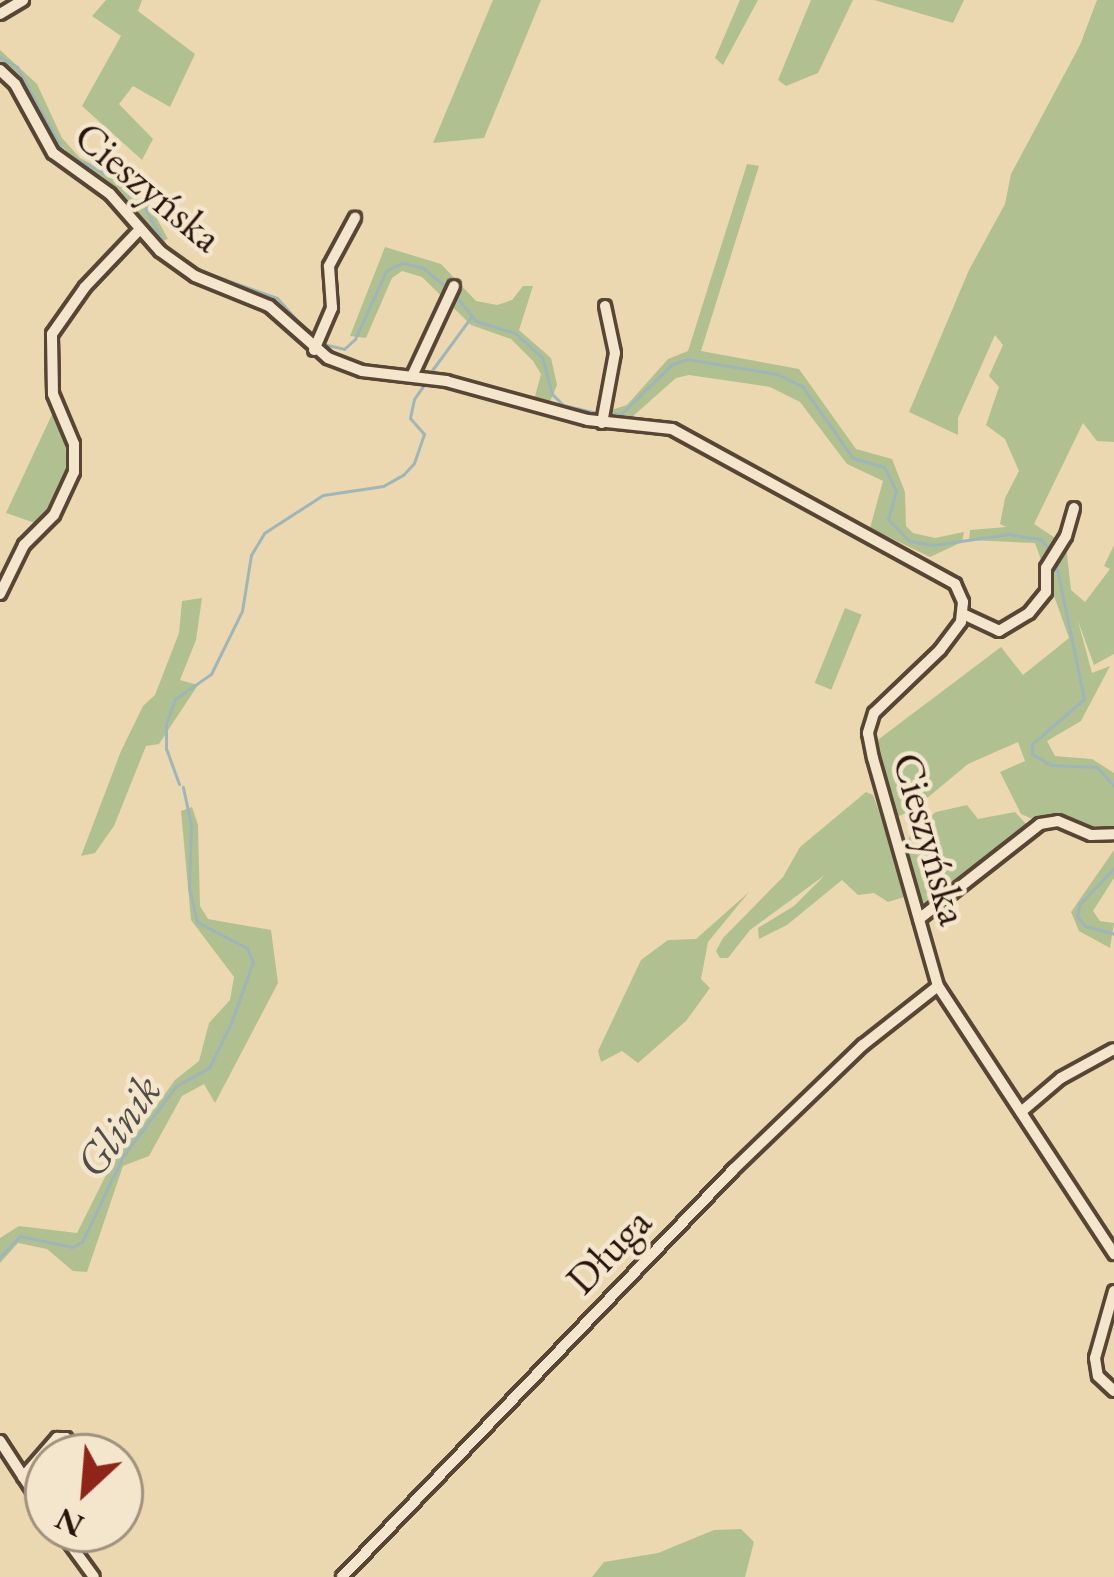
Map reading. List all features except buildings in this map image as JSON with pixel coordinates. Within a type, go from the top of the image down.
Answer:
[{"type":"street","points":[[0,14],[23,0]]},
{"type":"street","name":"Cieszyńska","points":[[0,70],[15,84],[53,153],[110,194],[174,264],[231,282],[316,345],[362,371],[412,374],[656,424],[692,438],[938,571],[961,593],[963,614],[948,643],[877,709],[868,727],[938,986],[1114,1254]]},
{"type":"street","points":[[316,345],[332,308],[329,266],[355,218]]},
{"type":"street","points":[[0,594],[24,545],[54,514],[74,472],[74,444],[53,394],[52,334],[85,287],[140,229]]},
{"type":"street","points":[[412,374],[450,289]]},
{"type":"street","points":[[603,416],[615,352],[605,306]]},
{"type":"street","points":[[963,614],[987,630],[1007,628],[1041,601],[1053,554],[1074,508]]},
{"type":"street","points":[[919,919],[1040,824],[1058,821],[1091,835],[1114,834]]},
{"type":"street","name":"Długa","points":[[342,1577],[722,1181],[863,1046],[938,986]]},
{"type":"street","points":[[1021,1112],[1061,1078],[1114,1049]]},
{"type":"street","points":[[1114,1291],[1095,1358],[1098,1376],[1114,1391]]},
{"type":"street","points":[[0,1441],[24,1480]]},
{"type":"green space","points":[[106,0],[142,0],[138,11],[195,54],[170,107],[133,86],[119,104],[153,139],[142,160],[82,106],[121,36],[92,16]]},
{"type":"green space","points":[[493,0],[541,0],[484,138],[433,143]]},
{"type":"green space","points":[[740,0],[758,0],[723,65],[715,58]]},
{"type":"green space","points":[[811,0],[853,0],[818,73],[786,86],[778,80]]},
{"type":"green space","points":[[874,0],[964,0],[953,23]]},
{"type":"green space","points":[[1097,0],[1114,0],[1114,442],[1097,441],[1083,423],[1034,524],[1066,545],[1071,590],[1085,602],[1110,569],[1104,566],[1114,545],[1114,654],[1094,665],[1078,621],[1092,673],[1110,666],[1081,721],[1047,741],[1055,756],[1092,759],[1114,773],[1114,828],[1092,831],[1069,818],[1035,820],[1021,814],[1000,772],[1025,761],[1018,742],[968,764],[914,809],[895,818],[875,742],[1001,647],[1023,675],[1069,638],[1035,543],[969,540],[970,530],[1006,527],[1000,524],[1005,498],[1019,471],[1005,439],[986,425],[999,387],[989,376],[1003,345],[995,335],[958,418],[958,435],[909,412],[969,270],[1005,204],[1011,174],[1080,45]]},
{"type":"green space","points":[[0,50],[37,84],[62,138],[80,158],[98,167],[122,167],[138,184],[168,239],[158,242],[128,202],[75,164],[10,72],[0,67]]},
{"type":"green space","points":[[747,164],[759,166],[701,351],[799,369],[856,449],[892,459],[905,492],[906,526],[913,533],[935,538],[964,532],[962,542],[930,557],[870,528],[883,481],[847,464],[800,402],[770,387],[689,375],[676,378],[632,417],[608,418],[608,411],[627,405],[668,359],[688,351]]},
{"type":"green space","points":[[385,247],[441,264],[476,301],[497,305],[512,300],[523,286],[533,286],[519,330],[551,358],[557,385],[549,404],[534,400],[541,374],[511,339],[471,325],[422,277],[402,271],[392,278],[366,338],[350,336]]},
{"type":"green space","points":[[55,408],[64,427],[67,468],[47,514],[35,523],[6,513]]},
{"type":"green space","points":[[202,598],[196,640],[180,680],[198,685],[159,744],[146,746],[114,826],[95,853],[81,856],[121,751],[143,706],[155,695],[179,633],[182,601]]},
{"type":"green space","points":[[845,608],[862,615],[831,690],[815,683]]},
{"type":"green space","points":[[866,792],[873,795],[904,897],[888,902],[874,893],[858,895],[842,880],[787,925],[759,939],[758,928],[794,906],[825,875],[750,930],[728,958],[720,958],[716,951],[723,938],[783,877],[800,847]]},
{"type":"green space","points":[[967,805],[978,819],[1015,812],[1027,825],[1015,841],[924,906],[906,846],[912,830],[936,812]]},
{"type":"green space","points":[[192,807],[198,825],[200,906],[208,919],[271,930],[278,983],[215,1103],[204,1084],[182,1096],[149,1156],[123,1166],[87,1272],[73,1271],[47,1249],[18,1243],[0,1263],[0,1238],[19,1226],[77,1233],[123,1141],[134,1137],[175,1080],[199,1061],[209,1023],[230,1000],[234,977],[191,920],[181,811]]},
{"type":"green space","points":[[1114,850],[1114,878],[1093,911],[1100,921],[1114,923],[1110,948],[1079,931],[1071,912]]},
{"type":"green space","points":[[749,892],[708,942],[701,979],[710,988],[686,1021],[638,1063],[622,1051],[601,1062],[598,1051],[641,960],[668,940],[696,939]]},
{"type":"green space","points":[[741,1529],[754,1542],[745,1577],[592,1577],[604,1562],[658,1553],[714,1530]]},
{"type":"waterway","points":[[0,57],[17,67],[64,153],[134,188],[166,247],[193,268],[277,298],[312,337]]},
{"type":"waterway","points":[[319,343],[344,349],[355,339],[386,271],[402,263],[423,268],[448,288]]},
{"type":"waterway","points":[[455,295],[476,321],[515,333],[542,357],[552,394],[563,405],[597,413]]},
{"type":"waterway","name":"Glinik","points":[[430,373],[471,317]]},
{"type":"waterway","points":[[607,413],[621,414],[672,364],[687,359],[777,374],[802,386],[853,458],[884,467],[896,491],[888,519],[909,541],[934,545],[1008,534],[1040,539],[1050,549]]},
{"type":"waterway","name":"Glinik","points":[[179,784],[166,749],[166,724],[175,699],[211,674],[242,611],[251,555],[264,533],[323,495],[383,486],[403,475],[414,463],[424,434],[410,418],[414,399],[426,382]]},
{"type":"waterway","points":[[1056,564],[1084,699],[1032,744],[1032,754],[1051,765],[1097,767],[1114,786]]},
{"type":"waterway","name":"Glinik","points":[[0,1257],[20,1236],[72,1247],[82,1242],[123,1156],[176,1086],[209,1068],[231,1023],[253,962],[247,948],[197,922],[189,887],[191,825],[183,787]]},
{"type":"waterway","points":[[1114,868],[1079,905],[1077,916],[1085,926],[1114,934]]}]
